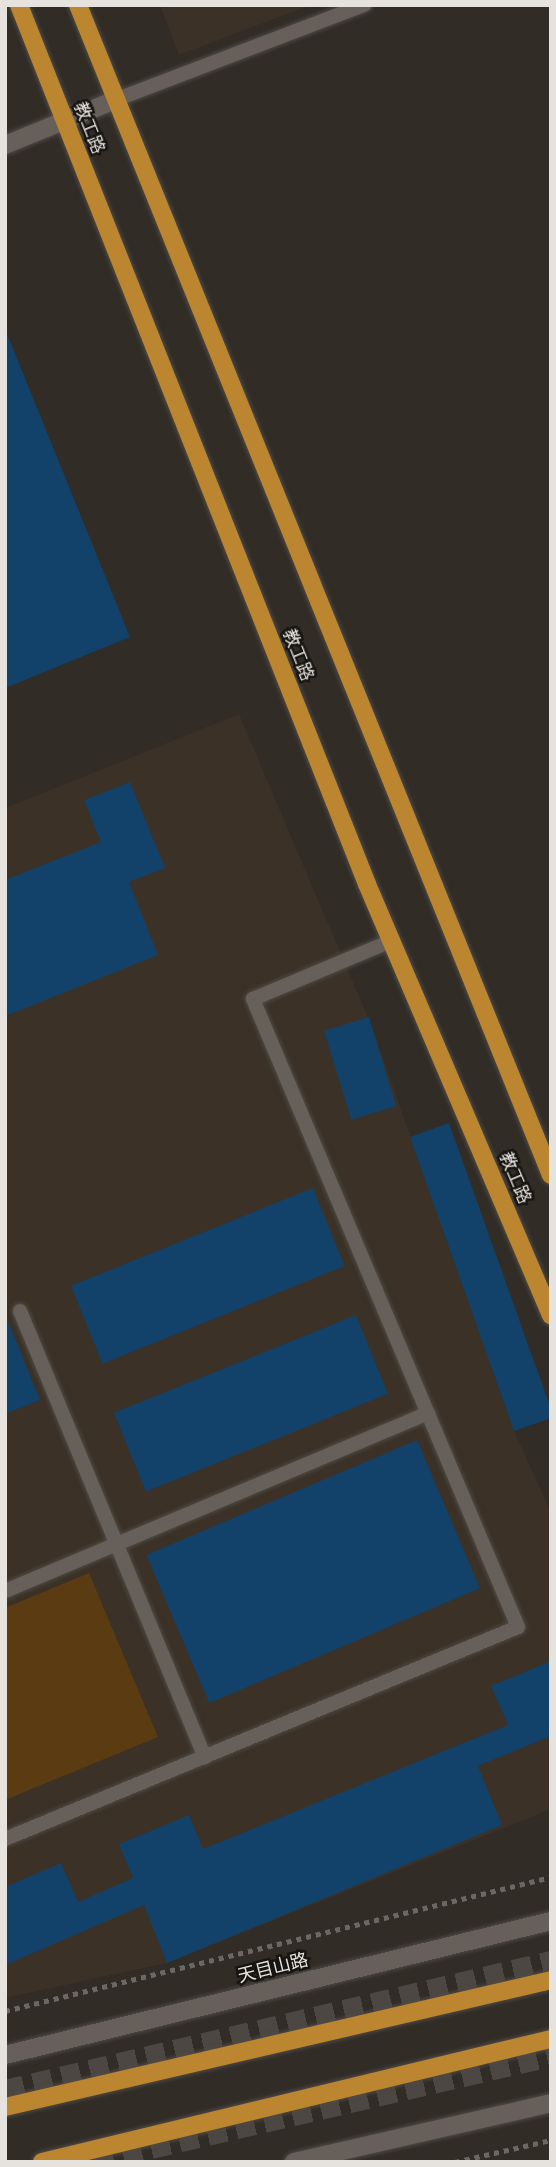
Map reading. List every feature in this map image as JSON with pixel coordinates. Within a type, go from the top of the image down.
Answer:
[{"type":"main road","name":"教工路","points":[[19,5],[391,941],[551,1315]]},
{"type":"main road","name":"教工路","points":[[78,5],[114,100],[551,1175]]},
{"type":"main road","points":[[5,145],[114,100]]},
{"type":"main road","name":"天目山路","points":[[5,2055],[551,1921]]},
{"type":"main road","points":[[5,2106],[551,1980]]},
{"type":"main road","points":[[42,2162],[551,2039]]},
{"type":"main road","points":[[294,2162],[551,2103]]},
{"type":"lane","points":[[114,100],[364,5]]},
{"type":"lane","points":[[5,1839],[517,1627],[253,999],[391,941]]},
{"type":"lane","points":[[20,1311],[205,1756]]},
{"type":"lane","points":[[5,1591],[428,1413]]},
{"type":"path","points":[[5,2011],[551,1877]]},
{"type":"path","points":[[455,2162],[551,2140]]},
{"type":"shaded area","points":[[160,5],[311,5],[179,55]]},
{"type":"shaded area","points":[[239,714],[372,1027],[514,1431],[551,1512],[551,1809],[167,1963],[5,1998],[5,808]]},
{"type":"shaded area","points":[[89,1573],[158,1737],[5,1800],[5,1608]]},
{"type":"building","points":[[5,329],[130,637],[5,688]]},
{"type":"building","points":[[130,782],[165,868],[129,882],[158,955],[5,1016],[5,880],[101,842],[84,800]]},
{"type":"building","points":[[369,1017],[396,1106],[351,1120],[324,1031]]},
{"type":"building","points":[[449,1123],[551,1409],[551,1418],[514,1431],[410,1137]]},
{"type":"building","points":[[313,1188],[344,1266],[102,1364],[71,1286]]},
{"type":"building","points":[[356,1315],[388,1394],[146,1492],[114,1413]]},
{"type":"building","points":[[8,1321],[40,1400],[5,1414],[5,1322]]},
{"type":"building","points":[[417,1440],[480,1588],[209,1703],[146,1555]]},
{"type":"building","points":[[551,1661],[551,1736],[478,1766],[502,1825],[167,1963],[144,1905],[5,1965],[5,1887],[61,1863],[78,1902],[133,1878],[119,1844],[189,1815],[203,1849],[508,1725],[491,1686]]},
{"type":"tunnel","points":[[5,2089],[551,1960]]},
{"type":"tunnel","points":[[95,2162],[551,2057]]}]
